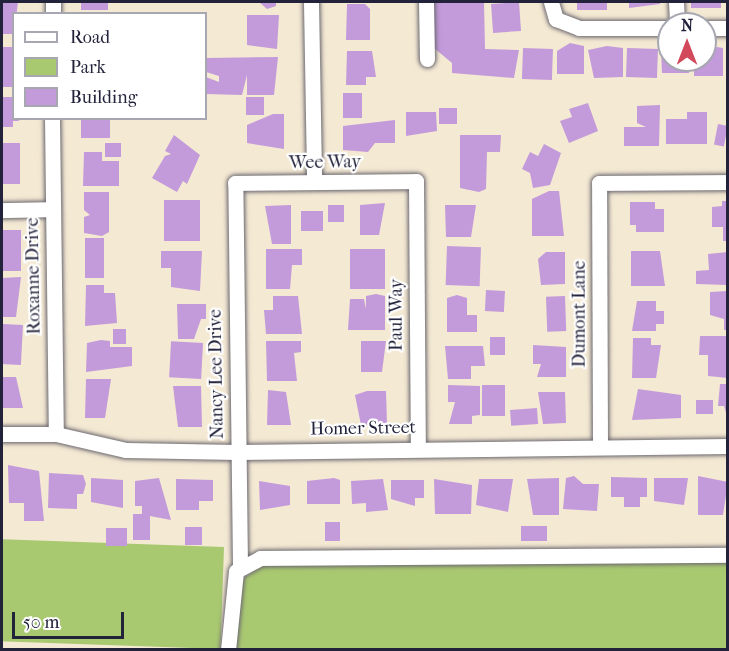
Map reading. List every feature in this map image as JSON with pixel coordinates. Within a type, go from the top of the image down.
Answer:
[{"type":"street","points":[[311,2],[314,182]]},
{"type":"street","points":[[426,2],[427,59]]},
{"type":"street","points":[[551,2],[556,19],[579,28],[657,28]]},
{"type":"street","name":"Roxanne Drive","points":[[52,120],[56,434]]},
{"type":"street","name":"Wee Way","points":[[235,183],[416,181]]},
{"type":"street","name":"Paul Way","points":[[416,181],[418,448]]},
{"type":"street","name":"Dumont Lane","points":[[600,446],[599,183],[728,182]]},
{"type":"street","name":"Nancy Lee Drive","points":[[228,650],[232,582],[240,565],[235,183]]},
{"type":"street","points":[[2,210],[52,210]]},
{"type":"street","name":"Homer Street","points":[[2,434],[56,434],[126,450],[237,452],[728,446]]},
{"type":"street","points":[[240,565],[260,558],[728,555]]},
{"type":"green space","points":[[2,539],[224,547],[220,649],[2,641]]},
{"type":"green space","points":[[727,559],[727,649],[235,650],[237,595],[245,577],[264,564]]},
{"type":"building","points":[[2,2],[18,2],[17,12],[12,12],[12,34],[2,34]]},
{"type":"building","points":[[81,2],[108,2],[108,10],[81,10]]},
{"type":"building","points":[[259,2],[276,2],[276,6],[267,9]]},
{"type":"building","points":[[434,2],[484,2],[485,49],[519,50],[514,78],[452,73],[452,63],[434,48]]},
{"type":"building","points":[[519,2],[521,31],[493,33],[491,4]]},
{"type":"building","points":[[577,2],[607,2],[607,10],[577,10]]},
{"type":"building","points":[[629,2],[660,2],[660,4],[629,8]]},
{"type":"building","points":[[691,2],[721,2],[721,8],[691,8]]},
{"type":"building","points":[[347,4],[365,4],[370,9],[370,40],[346,40]]},
{"type":"building","points":[[247,15],[279,15],[277,49],[247,45]]},
{"type":"building","points":[[570,43],[584,46],[584,74],[557,74],[557,51]]},
{"type":"building","points":[[607,46],[623,48],[623,77],[594,78],[588,50]]},
{"type":"building","points":[[2,47],[12,47],[12,87],[2,87]]},
{"type":"building","points":[[717,47],[723,48],[723,76],[694,76],[694,72],[717,72]]},
{"type":"building","points":[[523,48],[553,49],[552,80],[522,79]]},
{"type":"building","points":[[627,48],[657,49],[657,78],[626,77]]},
{"type":"building","points":[[347,51],[372,51],[376,77],[366,77],[366,85],[346,85]]},
{"type":"building","points":[[278,57],[274,95],[247,95],[247,75],[242,95],[207,94],[207,77],[219,82],[219,76],[207,72],[207,58]]},
{"type":"building","points":[[662,72],[689,72],[689,73]]},
{"type":"building","points":[[343,93],[362,93],[362,118],[343,118]]},
{"type":"building","points":[[2,97],[12,97],[12,120],[20,121],[13,121],[13,127],[2,127]]},
{"type":"building","points":[[246,97],[264,97],[264,115],[246,115]]},
{"type":"building","points":[[588,103],[598,131],[569,143],[560,121],[572,117],[569,109]]},
{"type":"building","points":[[660,105],[659,146],[624,146],[624,127],[646,127],[637,123],[637,106]]},
{"type":"building","points":[[439,108],[457,108],[457,124],[439,124]]},
{"type":"building","points":[[406,112],[436,112],[437,131],[406,136]]},
{"type":"building","points":[[687,112],[707,112],[707,144],[666,144],[666,119],[687,119]]},
{"type":"building","points":[[273,114],[284,114],[284,149],[247,143],[247,125]]},
{"type":"building","points":[[81,120],[110,120],[110,138],[81,138]]},
{"type":"building","points":[[395,120],[395,143],[375,143],[368,152],[343,150],[343,126]]},
{"type":"building","points":[[718,124],[728,126],[724,147],[714,145]]},
{"type":"building","points":[[174,135],[200,155],[187,184],[183,181],[177,192],[152,178],[165,156],[171,154],[165,151]]},
{"type":"building","points":[[460,135],[501,135],[500,152],[487,152],[486,189],[479,192],[460,188]]},
{"type":"building","points":[[2,143],[20,143],[20,184],[2,184]]},
{"type":"building","points":[[105,143],[121,143],[121,157],[105,157]]},
{"type":"building","points":[[544,144],[561,153],[550,185],[533,188],[530,173],[522,169],[530,152],[538,156]]},
{"type":"building","points":[[84,152],[102,152],[102,161],[119,161],[119,186],[83,186]]},
{"type":"building","points":[[549,191],[559,191],[564,236],[532,236],[532,199]]},
{"type":"building","points":[[84,192],[109,192],[109,232],[102,236],[84,233],[84,217],[90,215],[84,210]]},
{"type":"building","points":[[164,200],[200,200],[200,241],[164,241]]},
{"type":"building","points":[[722,201],[728,201],[728,241],[723,241],[723,227],[712,227],[712,207],[722,206]]},
{"type":"building","points":[[630,202],[655,202],[655,209],[664,209],[664,232],[636,232],[636,225],[630,225]]},
{"type":"building","points":[[385,203],[379,235],[360,235],[360,205]]},
{"type":"building","points":[[291,205],[291,244],[272,244],[265,206]]},
{"type":"building","points":[[328,205],[344,205],[344,222],[328,222]]},
{"type":"building","points":[[445,205],[476,205],[471,237],[446,237]]},
{"type":"building","points":[[301,211],[323,211],[323,231],[301,231]]},
{"type":"building","points":[[2,230],[21,230],[21,271],[2,271]]},
{"type":"building","points":[[85,238],[104,238],[104,278],[85,278]]},
{"type":"building","points":[[447,246],[481,247],[480,286],[446,285]]},
{"type":"building","points":[[266,249],[302,249],[302,265],[292,265],[290,289],[266,289]]},
{"type":"building","points":[[350,249],[385,249],[385,289],[350,289]]},
{"type":"building","points":[[161,251],[202,251],[200,291],[171,287],[171,268],[161,268]]},
{"type":"building","points":[[631,251],[660,251],[665,286],[631,286]]},
{"type":"building","points":[[546,252],[565,252],[565,284],[541,285],[538,259]]},
{"type":"building","points":[[728,252],[728,285],[696,284],[696,271],[709,270],[708,254]]},
{"type":"building","points":[[21,277],[16,317],[2,317],[2,278]]},
{"type":"building","points":[[86,285],[104,285],[104,293],[115,293],[117,323],[85,326]]},
{"type":"building","points":[[486,290],[505,291],[504,312],[485,311]]},
{"type":"building","points":[[728,291],[728,330],[724,330],[724,319],[710,315],[710,292]]},
{"type":"building","points":[[376,294],[385,296],[385,330],[348,330],[350,299],[364,299],[366,309],[366,296]]},
{"type":"building","points":[[457,295],[467,298],[467,315],[477,315],[477,332],[447,332],[447,298]]},
{"type":"building","points":[[273,296],[298,296],[302,334],[266,334],[264,310],[273,310]]},
{"type":"building","points":[[565,296],[566,331],[547,332],[546,297]]},
{"type":"building","points":[[637,301],[656,301],[656,311],[664,311],[664,324],[656,324],[656,331],[632,331]]},
{"type":"building","points":[[177,304],[206,304],[206,319],[201,319],[194,339],[178,339]]},
{"type":"building","points":[[3,324],[23,325],[21,365],[2,364]]},
{"type":"building","points":[[113,329],[126,329],[126,344],[113,344]]},
{"type":"building","points":[[700,336],[728,336],[728,378],[708,376],[708,355],[699,355]]},
{"type":"building","points":[[490,337],[505,337],[505,355],[490,355]]},
{"type":"building","points":[[633,338],[651,338],[651,345],[661,345],[656,378],[632,378]]},
{"type":"building","points":[[110,341],[110,347],[132,347],[132,366],[86,372],[87,343]]},
{"type":"building","points":[[171,341],[203,343],[201,379],[169,377]]},
{"type":"building","points":[[266,341],[301,341],[301,352],[294,353],[297,381],[267,381]]},
{"type":"building","points":[[361,341],[386,341],[382,372],[361,372]]},
{"type":"building","points":[[533,345],[566,347],[566,377],[537,377],[541,364],[533,364]]},
{"type":"building","points":[[445,346],[483,346],[485,366],[471,366],[471,379],[448,379]]},
{"type":"building","points":[[2,377],[16,377],[23,408],[2,408]]},
{"type":"building","points":[[86,379],[111,379],[105,418],[85,418]]},
{"type":"building","points":[[720,384],[728,384],[728,419],[724,406],[718,406]]},
{"type":"building","points":[[448,385],[480,386],[480,415],[472,416],[472,424],[449,424],[455,402],[448,402]]},
{"type":"building","points":[[482,385],[505,385],[505,416],[482,416]]},
{"type":"building","points":[[173,386],[201,386],[202,427],[178,427]]},
{"type":"building","points":[[638,389],[681,395],[681,418],[632,420]]},
{"type":"building","points":[[268,390],[286,392],[291,425],[267,425]]},
{"type":"building","points":[[367,391],[386,391],[387,425],[361,425],[355,395]]},
{"type":"building","points":[[538,392],[565,392],[566,423],[543,424]]},
{"type":"building","points":[[696,400],[713,400],[713,414],[696,414]]},
{"type":"building","points":[[537,408],[538,424],[511,426],[510,410]]},
{"type":"building","points":[[8,465],[39,471],[44,521],[24,521],[24,503],[9,503]]},
{"type":"building","points":[[49,473],[83,475],[86,484],[83,494],[77,494],[77,509],[48,508]]},
{"type":"building","points":[[574,476],[583,484],[599,484],[597,511],[563,509],[566,478]]},
{"type":"building","points":[[698,476],[728,482],[723,515],[698,515]]},
{"type":"building","points":[[611,477],[647,478],[647,497],[640,497],[640,507],[624,507],[624,497],[611,497]]},
{"type":"building","points":[[91,478],[123,480],[123,508],[91,502]]},
{"type":"building","points":[[159,478],[171,520],[150,516],[150,540],[133,540],[133,514],[142,514],[142,506],[135,506],[135,481]]},
{"type":"building","points":[[334,478],[340,480],[340,504],[307,504],[307,481]]},
{"type":"building","points":[[559,478],[559,515],[533,515],[527,479]]},
{"type":"building","points":[[654,478],[688,478],[684,505],[654,501]]},
{"type":"building","points":[[176,479],[213,480],[213,501],[199,501],[199,510],[176,510]]},
{"type":"building","points":[[383,479],[388,510],[366,512],[366,503],[352,504],[351,481]]},
{"type":"building","points":[[434,479],[472,485],[471,514],[435,514]]},
{"type":"building","points":[[479,479],[513,479],[508,512],[476,505]]},
{"type":"building","points":[[391,480],[424,480],[424,498],[415,498],[415,506],[391,499]]},
{"type":"building","points":[[259,481],[290,486],[290,505],[260,510]]},
{"type":"building","points":[[325,522],[340,522],[340,541],[325,541]]},
{"type":"building","points":[[521,526],[547,526],[547,541],[521,541]]},
{"type":"building","points":[[185,527],[202,527],[202,545],[185,545]]},
{"type":"building","points":[[106,528],[127,528],[127,546],[106,546]]}]
